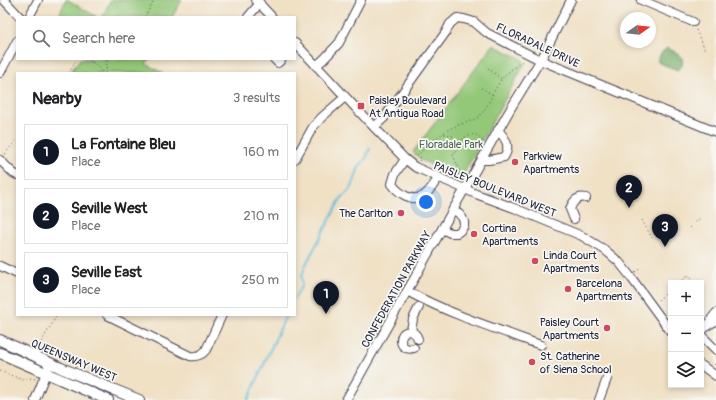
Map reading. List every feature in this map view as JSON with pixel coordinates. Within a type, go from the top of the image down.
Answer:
[{"type":"main road","name":"QUEENSWAY WEST","points":[[0,340],[139,400]]},
{"type":"main road","points":[[0,353],[108,400]]},
{"type":"street","points":[[4,0],[19,16]]},
{"type":"street","points":[[30,16],[38,0]]},
{"type":"street","points":[[316,66],[339,43],[361,0]]},
{"type":"street","name":"CONFEDERATION PARKWAY","points":[[346,400],[498,130],[543,56],[570,0]]},
{"type":"street","points":[[641,0],[693,22]]},
{"type":"street","points":[[249,16],[258,2],[271,16]]},
{"type":"street","name":"FLORADALE DRIVE","points":[[374,127],[384,118],[446,32],[450,24],[457,18],[474,22],[487,33],[540,60],[716,132]]},
{"type":"street","points":[[0,73],[16,43]]},
{"type":"street","name":"PAISLEY BOULEVARD WEST","points":[[296,46],[405,159],[415,167],[438,178],[582,236],[605,250],[619,262],[668,328]]},
{"type":"street","points":[[296,158],[314,127],[322,117],[345,97]]},
{"type":"street","points":[[482,160],[494,160],[504,157],[508,152],[507,144],[498,130]]},
{"type":"street","points":[[405,159],[393,179],[392,184],[400,193],[412,199],[422,197],[438,178]]},
{"type":"street","points":[[0,160],[13,173],[16,174]]},
{"type":"street","points":[[574,218],[570,208],[575,200],[579,198],[586,198]]},
{"type":"street","points":[[442,229],[450,233],[457,233],[462,229],[464,223],[462,216],[453,209]]},
{"type":"street","points":[[0,266],[16,274]]},
{"type":"street","points":[[407,291],[444,308],[541,345]]},
{"type":"street","points":[[411,331],[413,319],[419,307]]},
{"type":"street","points":[[704,330],[712,323],[712,318],[716,313]]},
{"type":"street","points":[[109,316],[190,356],[195,357],[202,354],[206,350],[222,316]]},
{"type":"street","points":[[414,348],[407,348],[401,342],[403,334],[411,331],[416,334],[418,339]]},
{"type":"street","points":[[704,338],[716,350]]},
{"type":"street","points":[[35,400],[45,373],[51,363]]},
{"type":"street","points":[[704,367],[716,376]]},
{"type":"street","points":[[599,400],[608,376]]},
{"type":"path","points":[[146,16],[154,0]]},
{"type":"path","points":[[693,22],[698,37],[703,42],[704,49]]},
{"type":"path","points":[[415,167],[421,158],[418,156],[429,144],[455,126],[464,124],[484,111],[501,79],[531,56]]},
{"type":"path","points":[[70,72],[76,60]]},
{"type":"path","points":[[90,60],[102,72]]},
{"type":"path","points":[[106,72],[108,60]]},
{"type":"path","points":[[488,68],[501,79]]},
{"type":"path","points":[[481,88],[492,94]]},
{"type":"path","points":[[444,134],[453,136],[458,149],[454,154],[460,173],[453,184]]},
{"type":"path","points":[[457,144],[465,137],[476,134],[489,147]]},
{"type":"path","points":[[0,160],[16,140]]},
{"type":"path","points":[[690,228],[700,218]]},
{"type":"path","points":[[642,220],[652,238]]},
{"type":"path","points":[[682,280],[688,275],[692,279]]},
{"type":"path","points":[[658,300],[668,292]]},
{"type":"path","points":[[41,350],[42,341],[56,316]]},
{"type":"path","points":[[0,371],[23,380],[32,378]]},
{"type":"green space","points":[[66,0],[68,0],[95,16],[58,16]]},
{"type":"green space","points":[[111,0],[182,0],[173,16],[103,16]]},
{"type":"green space","name":"Floradale Park","points":[[493,45],[522,59],[524,65],[461,178],[421,160],[413,152]]},
{"type":"green space","points":[[667,48],[679,54],[683,58],[682,66],[678,70],[659,63],[657,60]]},
{"type":"green space","points":[[79,60],[148,60],[146,64],[161,72],[71,72]]},
{"type":"waterway","points":[[296,296],[302,285],[302,276],[305,266],[340,200],[352,187],[359,167],[366,158],[370,148]]},
{"type":"waterway","points":[[248,400],[286,316]]},
{"type":"place","name":"Paisley Boulevard At Antigua Road","points":[[361,106]]},
{"type":"place","name":"Parkview Apartments","points":[[515,162]]},
{"type":"place","name":"Seville West","points":[[629,208]]},
{"type":"place","name":"The Carlton","points":[[401,213]]},
{"type":"place","name":"Cortina Apartments","points":[[474,234]]},
{"type":"place","name":"Seville East","points":[[665,247]]},
{"type":"place","name":"Linda Court Apartments","points":[[535,261]]},
{"type":"place","name":"Barcelona Apartments","points":[[568,289]]},
{"type":"place","name":"La Fontaine Bleu","points":[[326,314]]},
{"type":"place","name":"Paisley Court Apartments","points":[[607,328]]},
{"type":"place","name":"St. Catherine of Siena School","points":[[532,362]]}]
